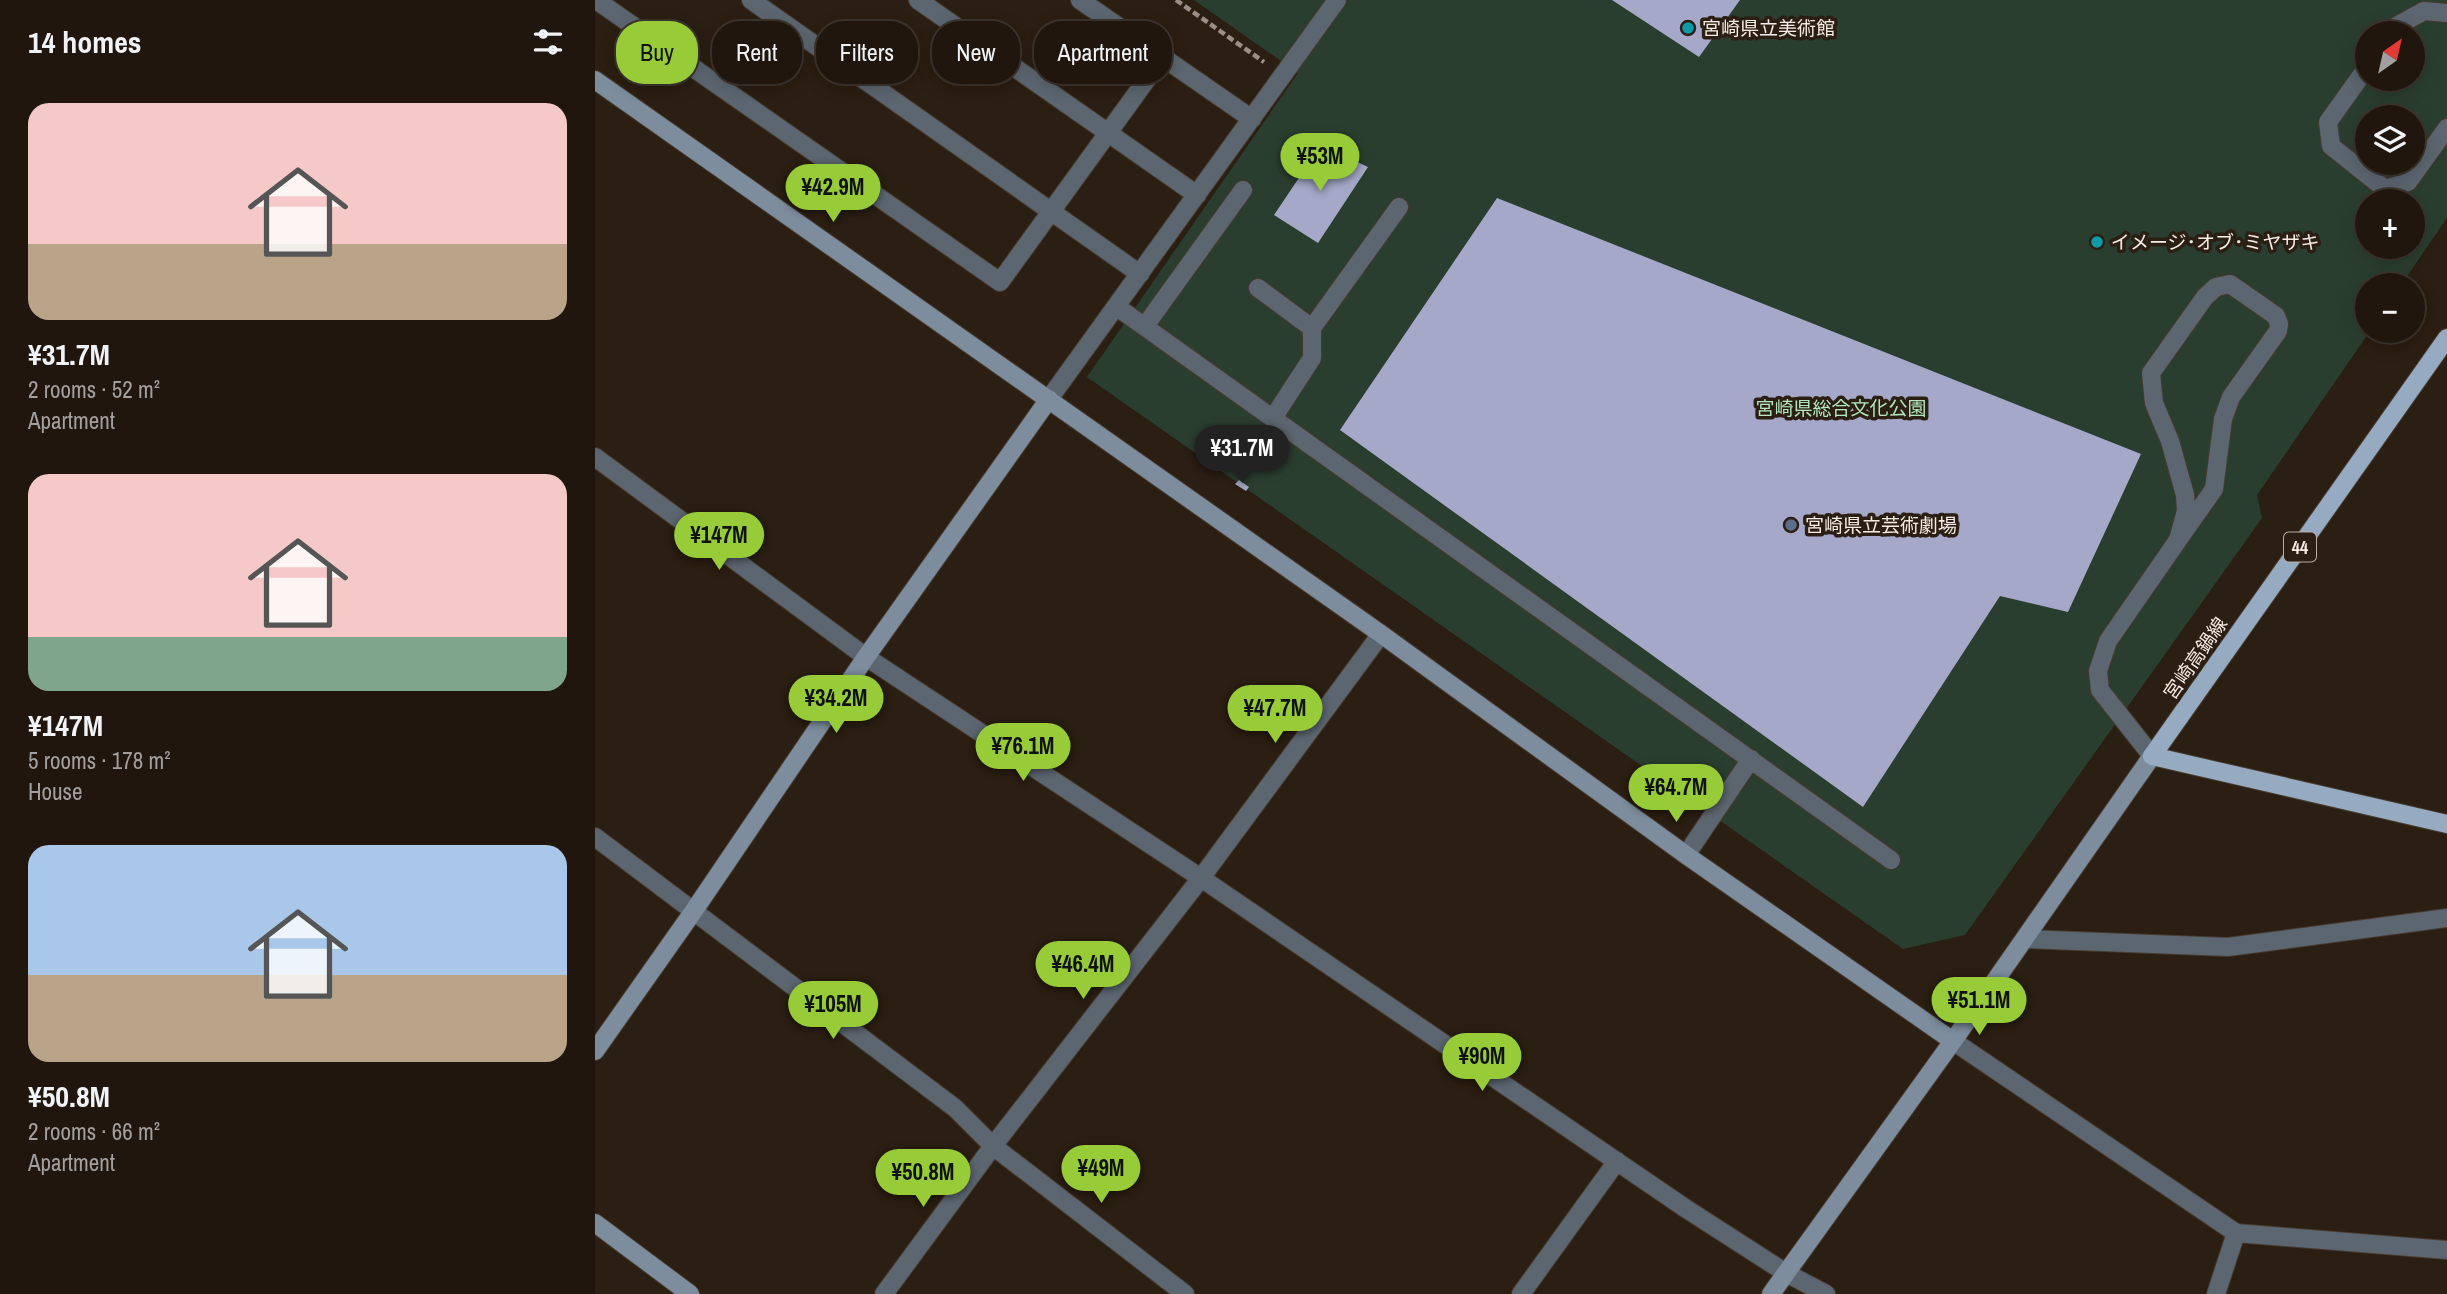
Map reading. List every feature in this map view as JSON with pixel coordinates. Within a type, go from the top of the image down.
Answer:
[{"type":"main road","name":"宮崎高鍋線","points":[[2152,756],[2447,338]]},
{"type":"main road","points":[[2152,756],[2447,824]]},
{"type":"street","points":[[596,0],[1000,282],[1143,84]]},
{"type":"street","points":[[751,0],[1140,274]]},
{"type":"street","points":[[918,0],[1197,195]]},
{"type":"street","points":[[1080,0],[1111,21]]},
{"type":"street","points":[[595,1051],[866,657],[1337,0]]},
{"type":"street","points":[[2406,21],[2424,11],[2447,13]]},
{"type":"street","points":[[1172,63],[1252,118]]},
{"type":"street","points":[[595,80],[1381,634],[1686,855],[2236,1233],[2447,1250]]},
{"type":"street","points":[[2355,84],[2328,122],[2330,146],[2385,189],[2408,182],[2447,128]]},
{"type":"street","points":[[1145,326],[1243,190]]},
{"type":"street","points":[[1273,418],[1312,358],[1312,328],[1399,207]]},
{"type":"street","points":[[1771,1294],[1953,1041],[2152,756],[2100,690],[2098,671],[2108,641],[2214,489],[2223,419],[2231,397],[2278,331],[2276,316],[2230,284],[2216,287],[2204,296],[2151,373],[2154,403],[2170,442],[2185,495],[2186,511],[2178,540]]},
{"type":"street","points":[[1258,288],[1312,328]]},
{"type":"street","points":[[1117,307],[1891,860]]},
{"type":"street","points":[[595,457],[866,657],[1201,878],[1617,1161],[1786,1273],[1826,1294]]},
{"type":"street","points":[[884,1294],[993,1146],[1201,878],[1381,634]]},
{"type":"street","points":[[1686,855],[1751,759]]},
{"type":"street","points":[[595,837],[955,1108],[993,1146],[1185,1294]]},
{"type":"street","points":[[2025,939],[2228,947],[2447,918]]},
{"type":"street","points":[[1521,1294],[1617,1161]]},
{"type":"street","points":[[595,1223],[690,1294]]},
{"type":"street","points":[[2216,1294],[2236,1233]]},
{"type":"path","points":[[1178,1],[1283,75]]},
{"type":"green space","name":"宮崎県総合文化公園","points":[[1194,0],[2447,0],[2447,218],[2425,250],[2425,189],[2355,189],[2355,259],[2419,259],[2409,273],[2355,273],[2355,343],[2362,343],[2257,495],[2262,518],[1965,935],[1903,949],[1087,377],[1298,73]]},
{"type":"building","name":"宮崎県立美術館","points":[[1612,0],[1740,0],[1699,57]]},
{"type":"building","points":[[1321,145],[1368,167],[1318,243],[1274,215]]},
{"type":"building","name":"宮崎県立芸術劇場","points":[[1497,198],[2141,454],[2068,612],[2000,596],[1863,807],[1340,430]]},
{"type":"building","points":[[1239,480],[1249,487],[1246,491],[1235,484]]},
{"type":"place","name":"宮崎県立美術館","points":[[1688,28]]},
{"type":"place","name":"イメージ･オブ･ミヤザキ","points":[[2097,242]]},
{"type":"place","name":"宮崎県立芸術劇場","points":[[1791,525]]}]
